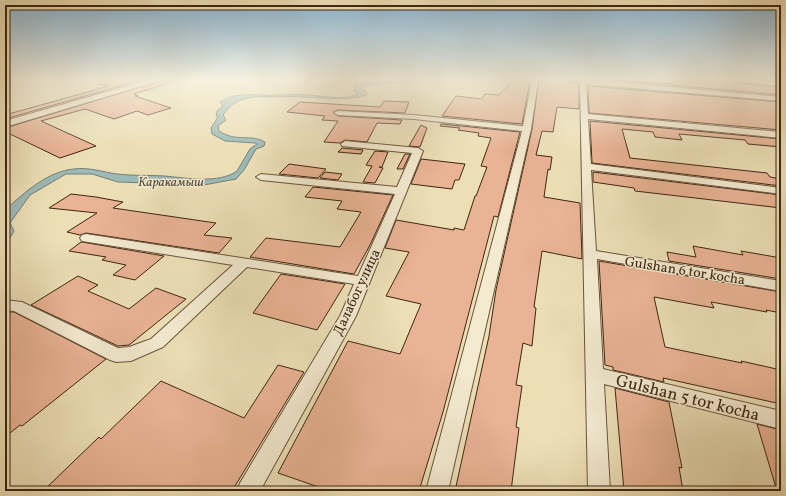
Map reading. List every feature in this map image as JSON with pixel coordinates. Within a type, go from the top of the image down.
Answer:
[{"type":"street","points":[[5,124],[78,103]]},
{"type":"street","points":[[437,491],[527,129],[531,103]]},
{"type":"street","points":[[584,103],[599,491]]},
{"type":"street","points":[[338,113],[414,117],[527,129]]},
{"type":"street","points":[[584,116],[781,135]]},
{"type":"street","name":"Далабог улица","points":[[248,491],[348,316],[418,151],[345,144]]},
{"type":"street","points":[[587,166],[781,191]]},
{"type":"street","points":[[261,177],[401,191]]},
{"type":"street","points":[[86,238],[363,281]]},
{"type":"street","name":"Gulshan 6 tor kocha","points":[[590,254],[781,286]]},
{"type":"street","points":[[5,305],[17,306],[116,355],[131,354],[157,343],[244,263]]},
{"type":"street","name":"Gulshan 5 tor kocha","points":[[594,374],[781,420]]},
{"type":"water","name":"Каракамыш","points":[[221,103],[235,103],[223,115],[226,120],[218,126],[219,131],[232,137],[254,138],[265,142],[264,146],[256,149],[244,170],[236,179],[204,185],[118,182],[92,174],[66,174],[30,195],[10,223],[14,231],[5,246],[5,210],[46,178],[64,171],[85,169],[123,175],[212,179],[221,178],[237,171],[250,149],[257,144],[225,141],[212,134],[211,128],[218,117],[216,116],[217,111],[223,106]]},
{"type":"building","points":[[48,103],[60,103],[5,119],[5,115]]},
{"type":"building","points":[[87,103],[156,103],[171,108],[148,115],[137,111],[114,119],[85,109],[41,121],[96,146],[60,158],[10,134],[5,135],[5,128]]},
{"type":"building","points":[[299,103],[380,107],[383,103],[409,103],[405,113],[338,110],[333,112],[338,116],[402,120],[400,124],[377,123],[367,142],[345,140],[340,143],[324,142],[338,121],[322,120],[325,116],[287,112]]},
{"type":"building","points":[[451,103],[526,103],[522,124],[442,116]]},
{"type":"building","points":[[536,103],[579,103],[579,109],[557,107],[553,132],[542,131],[536,155],[552,157],[550,170],[548,169],[544,197],[580,203],[582,259],[542,251],[534,307],[536,308],[532,346],[523,343],[516,385],[522,386],[516,427],[519,428],[511,491],[455,491],[489,336],[496,290],[532,129]]},
{"type":"building","points":[[589,103],[781,103],[781,130],[589,113]]},
{"type":"building","points":[[590,121],[781,139],[781,147],[748,144],[745,140],[679,134],[682,140],[655,137],[653,132],[622,129],[630,158],[767,173],[770,177],[781,179],[781,186],[592,163]]},
{"type":"building","points":[[441,124],[520,132],[498,217],[494,216],[443,412],[419,491],[330,491],[278,473],[348,341],[400,354],[421,304],[386,296],[409,252],[385,248],[396,220],[454,230],[454,228],[464,230],[475,196],[487,167],[481,166],[491,138],[478,136],[479,133],[458,130],[460,128],[440,126]]},
{"type":"building","points":[[421,125],[427,128],[420,147],[409,146]]},
{"type":"building","points":[[342,148],[363,150],[361,154],[338,152]]},
{"type":"building","points":[[375,151],[388,152],[382,167],[379,167],[383,168],[375,183],[363,182],[372,166],[366,165]]},
{"type":"building","points":[[405,154],[410,154],[403,169],[397,169]]},
{"type":"building","points":[[421,159],[465,164],[459,180],[455,180],[452,189],[411,184]]},
{"type":"building","points":[[289,164],[326,169],[318,178],[279,174]]},
{"type":"building","points":[[325,172],[342,174],[338,180],[320,178]]},
{"type":"building","points":[[593,172],[781,195],[781,208],[635,191],[634,188],[593,182]]},
{"type":"building","points":[[313,187],[393,195],[370,245],[354,274],[250,257],[266,238],[340,247],[361,212],[337,209],[342,201],[305,197]]},
{"type":"building","points":[[71,194],[123,202],[113,208],[216,223],[204,235],[232,238],[219,253],[86,233],[80,235],[67,232],[97,213],[49,208]]},
{"type":"building","points":[[81,242],[164,256],[135,280],[113,275],[126,265],[102,260],[106,257],[69,251]]},
{"type":"building","points":[[693,246],[743,255],[741,251],[781,258],[781,279],[669,261],[667,252],[696,257]]},
{"type":"building","points":[[599,261],[781,292],[781,313],[711,302],[714,308],[654,297],[665,347],[781,370],[781,404],[663,378],[664,382],[613,370],[613,367],[605,365]]},
{"type":"building","points":[[281,274],[345,284],[317,330],[253,313]]},
{"type":"building","points":[[78,276],[98,285],[88,291],[129,309],[156,288],[186,299],[129,345],[118,346],[31,305]]},
{"type":"building","points":[[5,312],[14,312],[106,359],[22,426],[20,425],[5,437]]},
{"type":"building","points":[[278,365],[304,372],[232,491],[43,491],[99,437],[101,439],[161,381],[244,418]]},
{"type":"building","points":[[615,388],[669,402],[682,468],[679,467],[683,491],[624,491]]},
{"type":"building","points":[[757,424],[781,430],[781,491],[777,491]]}]
